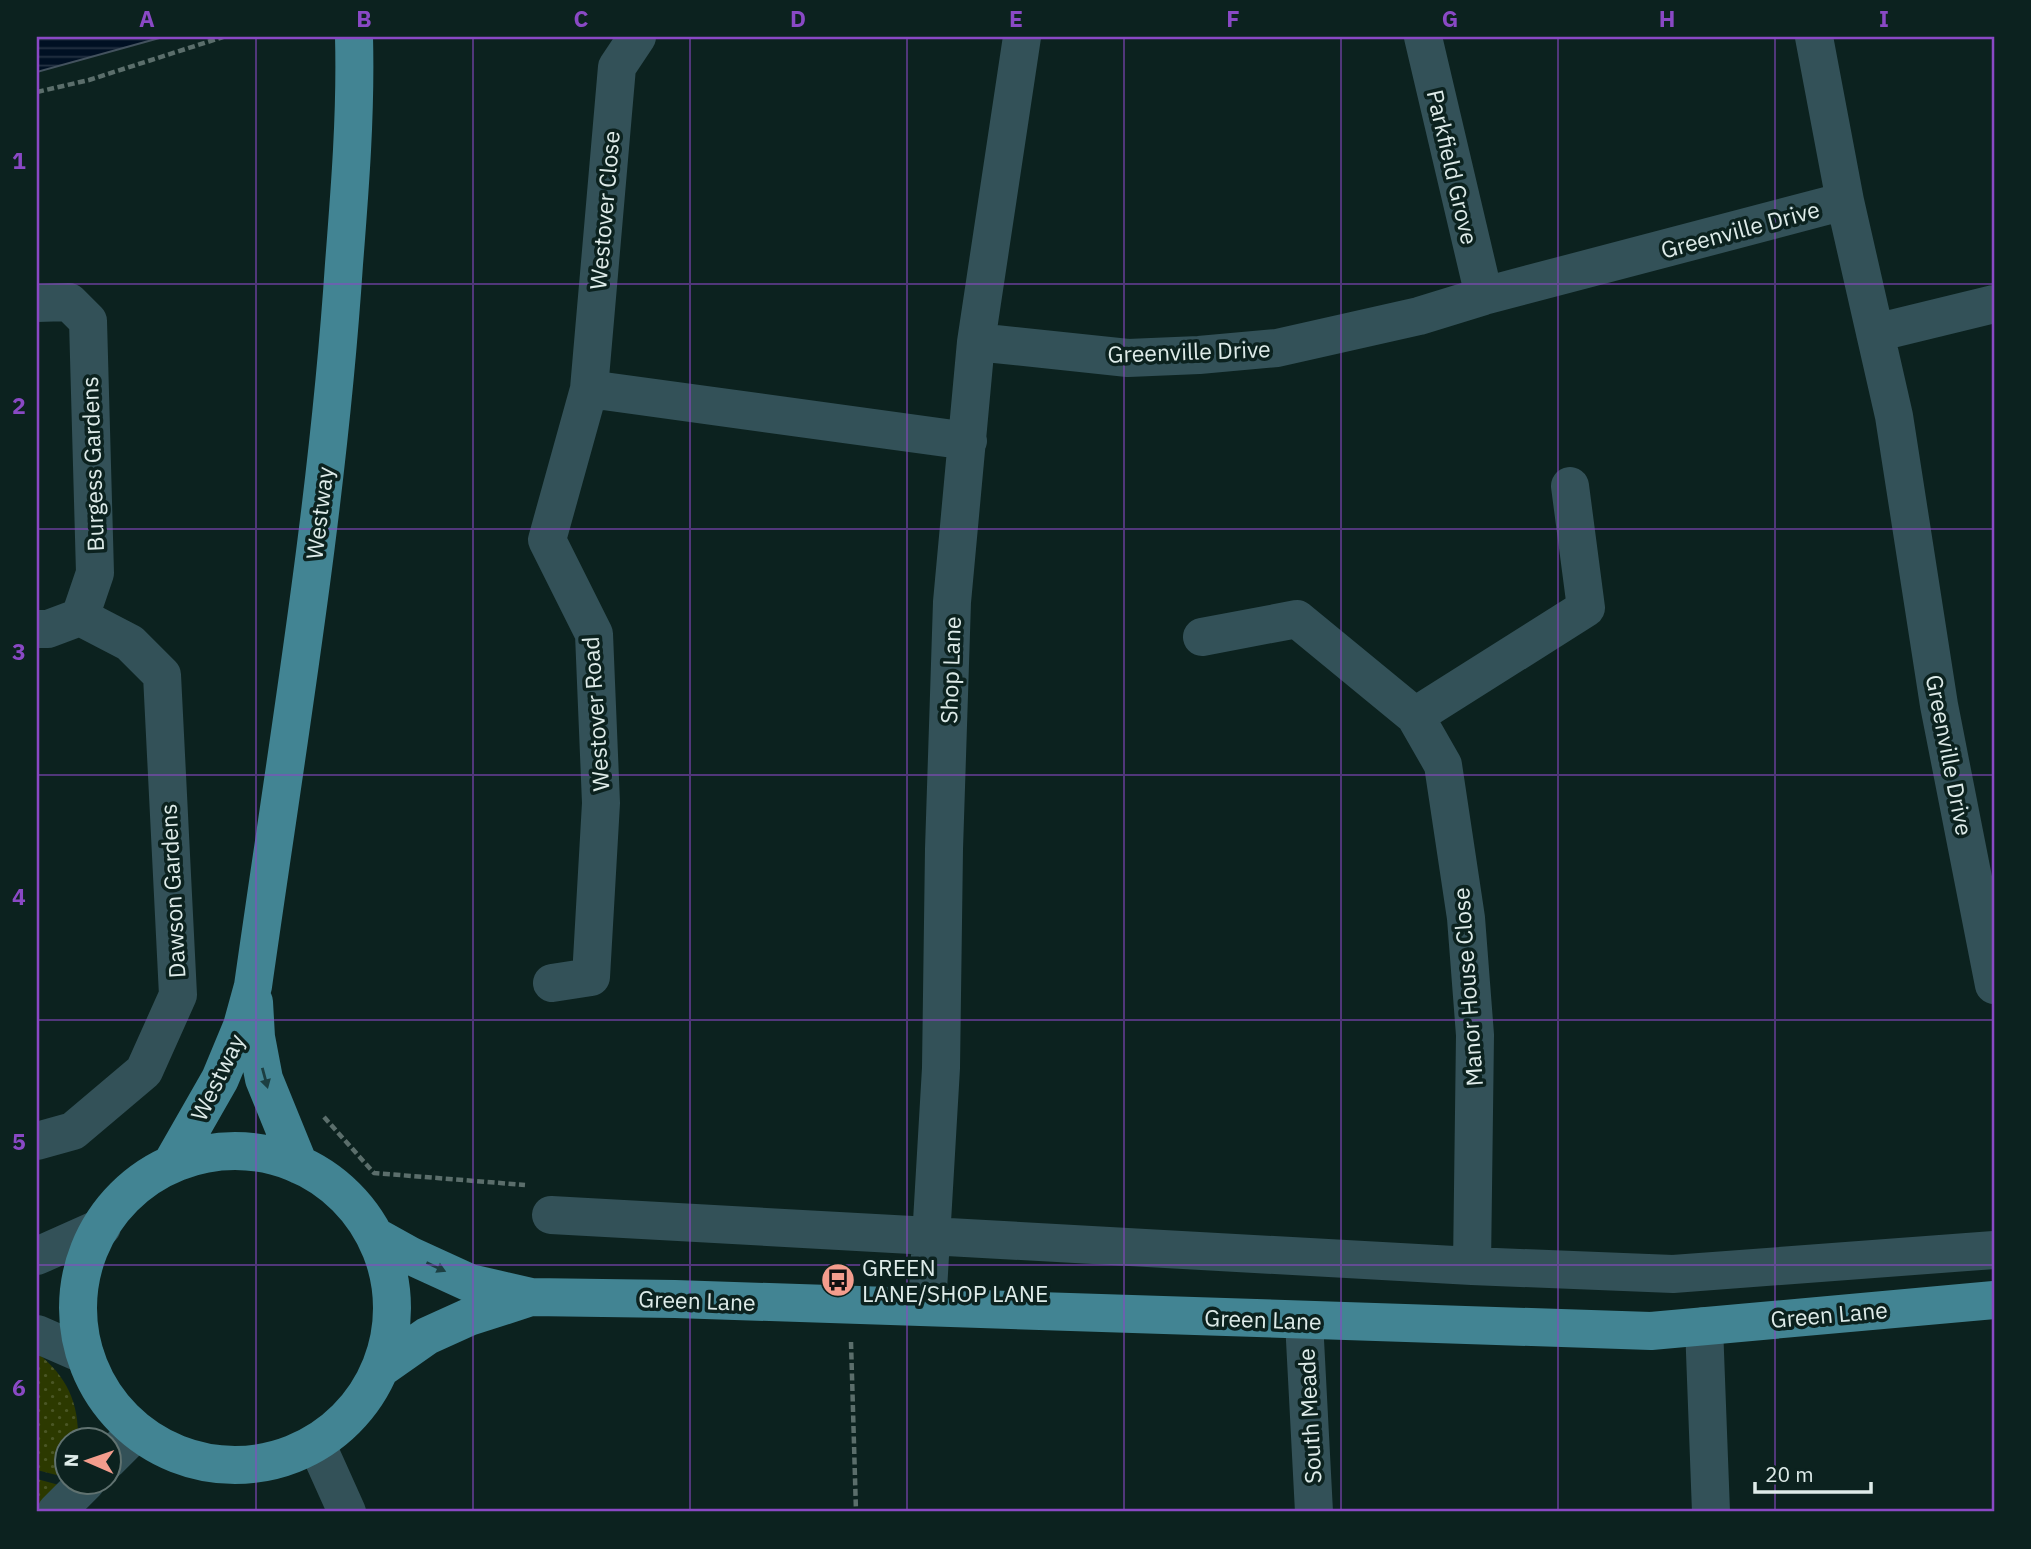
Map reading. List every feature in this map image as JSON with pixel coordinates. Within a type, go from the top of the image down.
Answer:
[{"type":"main road","name":"Westway","points":[[172,1163],[220,1079],[242,1026],[253,986],[312,575],[337,374],[351,165],[354,49]]},
{"type":"main road","name":"Westway","points":[[253,986],[256,1037],[264,1079],[299,1165]]},
{"type":"main road","points":[[237,1150],[284,1158],[318,1174],[348,1198],[375,1236],[387,1269],[392,1304],[390,1336],[380,1369],[366,1395],[341,1424],[316,1443],[280,1459],[238,1465],[197,1461],[165,1449],[137,1432],[106,1398],[85,1355],[78,1298],[86,1256],[110,1212],[139,1183],[172,1163],[202,1154],[237,1150]]},
{"type":"main road","name":"Green Lane","points":[[375,1236],[470,1283],[531,1297],[1651,1331],[1994,1300]]},
{"type":"main road","name":"Green Lane","points":[[380,1369],[427,1336],[469,1317],[531,1297]]},
{"type":"street","name":"Westover Close","points":[[589,389],[617,67],[638,37]]},
{"type":"street","name":"Shop Lane","points":[[927,1307],[941,1068],[944,849],[953,602],[976,342],[1022,37]]},
{"type":"street","name":"Parkfield Grove","points":[[1423,37],[1484,296]]},
{"type":"street","points":[[1814,37],[1844,201]]},
{"type":"street","name":"Greenville Drive","points":[[976,342],[1128,358],[1277,348],[1419,316],[1484,296],[1844,201],[1895,416],[1939,705],[1994,985]]},
{"type":"street","name":"Burgess Gardens","points":[[37,303],[69,302],[88,321],[95,573],[80,617]]},
{"type":"street","points":[[1875,333],[1994,304]]},
{"type":"street","points":[[589,389],[968,441]]},
{"type":"street","name":"Westover Road","points":[[552,983],[591,977],[601,803],[594,634],[547,540],[589,389]]},
{"type":"street","points":[[1415,716],[1586,608],[1570,486]]},
{"type":"street","points":[[37,629],[48,629],[80,617]]},
{"type":"street","name":"Dawson Gardens","points":[[37,1142],[73,1131],[144,1071],[178,995],[162,675],[130,643],[80,617]]},
{"type":"street","name":"Manor House Close","points":[[1202,637],[1297,619],[1415,716],[1443,765],[1466,918],[1475,1035],[1472,1266]]},
{"type":"street","points":[[551,1215],[932,1238],[1673,1274],[1994,1250]]},
{"type":"street","points":[[37,1256],[102,1227]]},
{"type":"street","name":"South Meade","points":[[1304,1321],[1314,1512]]},
{"type":"street","points":[[1704,1326],[1712,1512]]},
{"type":"street","points":[[37,1334],[85,1355]]},
{"type":"street","points":[[122,1446],[137,1432]]},
{"type":"street","points":[[316,1443],[347,1512]]},
{"type":"street","points":[[56,1512],[72,1496]]},
{"type":"path","points":[[37,92],[89,80],[223,37]]},
{"type":"path","points":[[321,1113],[374,1173],[550,1188],[551,1215]]},
{"type":"path","points":[[850,1305],[856,1512]]},
{"type":"green space","points":[[37,1353],[56,1371],[69,1391],[78,1426],[52,1426],[52,1474],[37,1470]]},
{"type":"green space","points":[[37,1479],[52,1483],[52,1493],[37,1511]]},
{"type":"water","points":[[37,37],[163,37],[37,72]]},
{"type":"place","name":"GREEN LANE/SHOP LANE","points":[[838,1280]]}]
